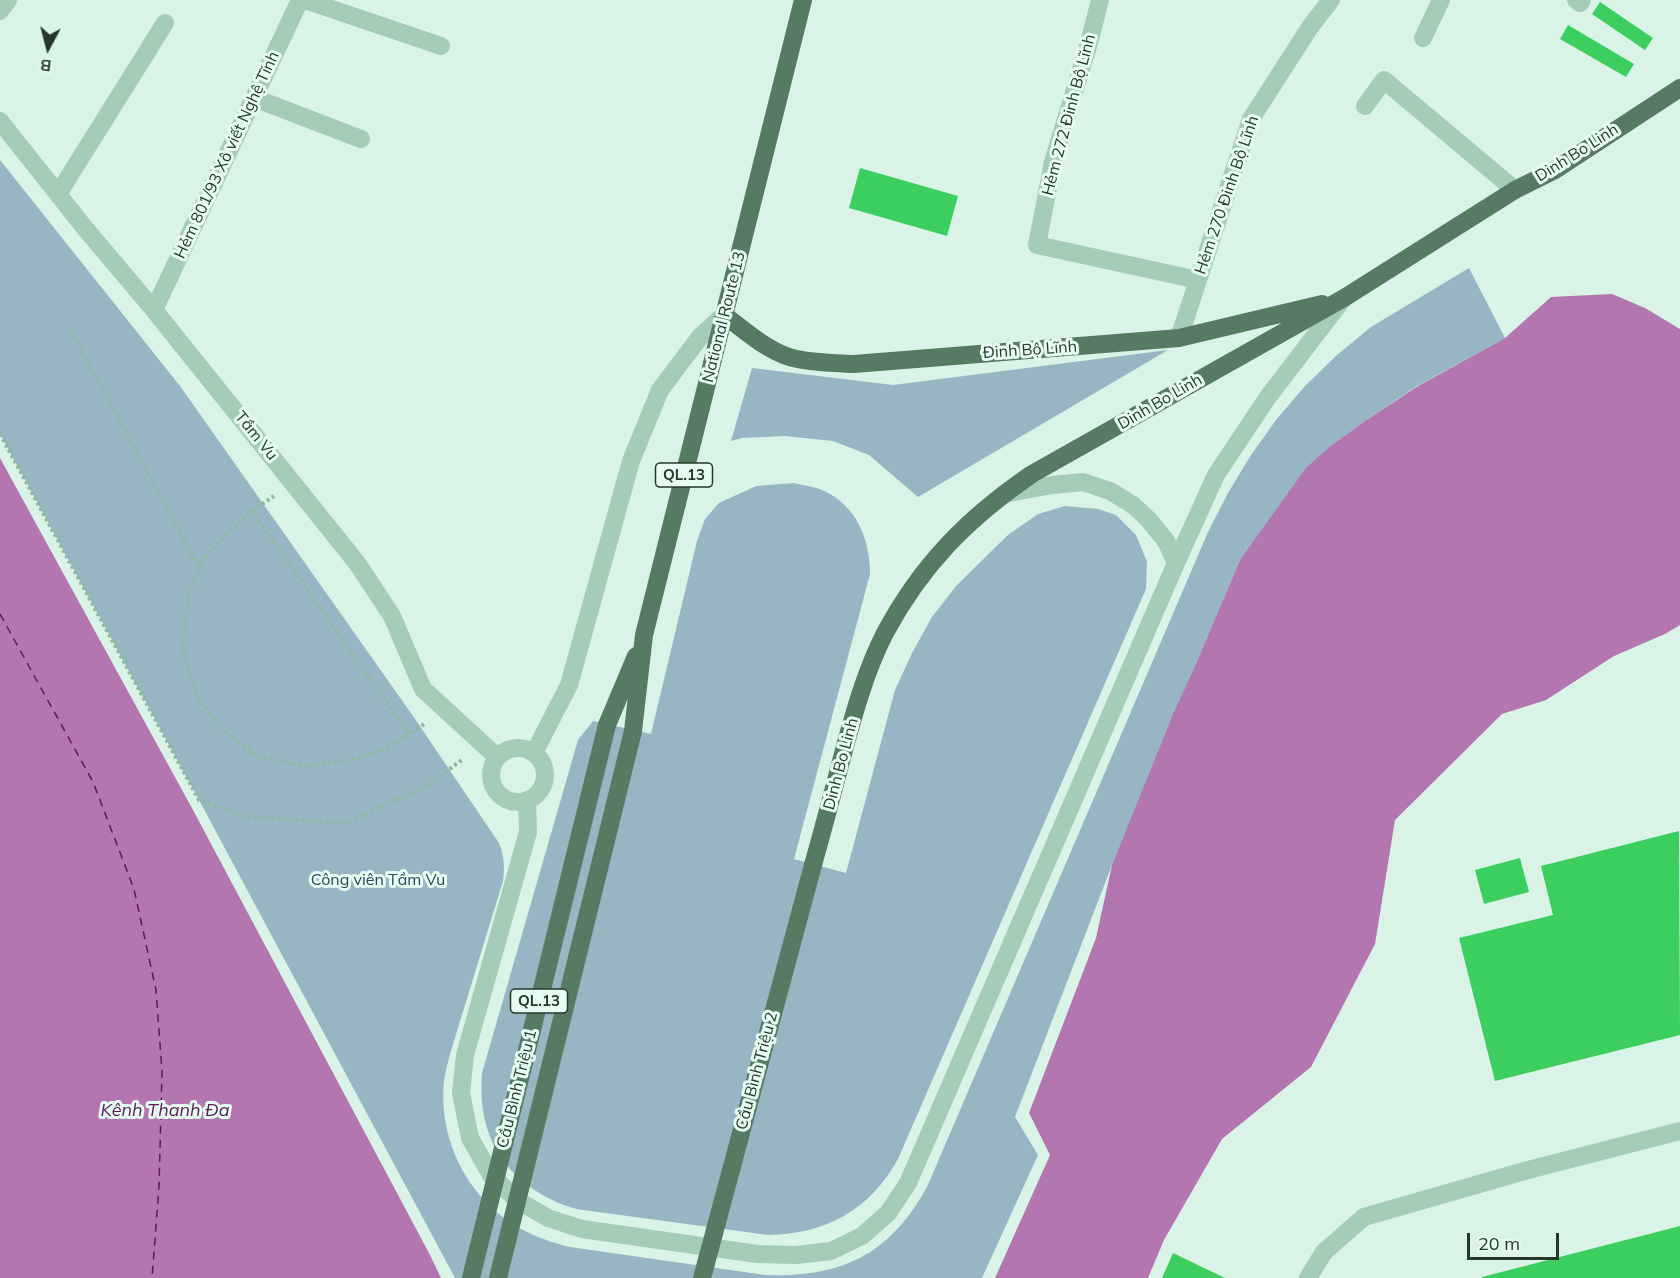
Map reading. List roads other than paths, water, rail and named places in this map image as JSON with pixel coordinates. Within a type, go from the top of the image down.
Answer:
[{"type":"main road","name":"National Route 13","points":[[633,731],[644,634],[803,0]]},
{"type":"main road","name":"Dinh Bo Linh","points":[[813,865],[854,714],[867,674],[884,635],[904,599],[929,565],[977,516],[1032,474],[1344,298],[1515,190],[1555,170],[1680,88]]},
{"type":"main road","name":"Đinh Bộ Lĩnh","points":[[724,315],[772,350],[795,359],[854,364],[1179,338],[1344,298]]},
{"type":"main road","name":"National Route 13","points":[[607,725],[644,634]]},
{"type":"main road","name":"Cầu Bình Triệu 1","points":[[471,1278],[607,725]]},
{"type":"main road","name":"Cầu Bình Triệu 1","points":[[498,1278],[633,731]]},
{"type":"main road","name":"Cầu Bình Triệu 2","points":[[702,1278],[813,865]]},
{"type":"street","points":[[0,11],[8,0]]},
{"type":"street","name":"Hẻm 801/93 Xô viết Nghệ Tĩnh","points":[[154,310],[302,0],[441,45]]},
{"type":"street","name":"Hẻm 272 Đinh Bộ Lĩnh","points":[[1100,0],[1053,162],[1037,245],[1198,280]]},
{"type":"street","name":"Hẻm 270 Đinh Bộ Lĩnh","points":[[1179,338],[1251,120],[1310,27],[1331,0]]},
{"type":"street","points":[[1423,38],[1441,0]]},
{"type":"street","points":[[1576,0],[1580,3],[1582,0]]},
{"type":"street","points":[[58,194],[165,23]]},
{"type":"street","points":[[1365,106],[1384,80],[1515,190]]},
{"type":"street","points":[[254,98],[361,139]]},
{"type":"street","name":"Tầm Vu","points":[[0,121],[357,562],[392,616],[423,689],[497,757]]},
{"type":"street","points":[[527,800],[528,832],[465,1055],[461,1093],[470,1138],[491,1175],[517,1200],[548,1218],[582,1229],[757,1254],[796,1255],[831,1251],[862,1236],[888,1213],[908,1183],[1176,562],[1216,475],[1268,397],[1344,298]]},
{"type":"street","points":[[534,753],[570,685],[631,461],[660,390],[700,337],[724,315]]},
{"type":"street","points":[[1004,494],[1052,484],[1083,482],[1110,491],[1133,505],[1149,520],[1166,542],[1176,562]]},
{"type":"street","points":[[514,748],[524,748],[534,753],[542,762],[545,773],[543,785],[527,800],[516,801],[503,797],[495,789],[491,778],[492,767],[497,757],[514,748]]},
{"type":"street","points":[[1308,1278],[1324,1252],[1364,1217],[1528,1170],[1680,1131]]},
{"type":"water","points":[[1612,294],[1645,308],[1680,329],[1680,625],[1614,656],[1546,700],[1502,714],[1395,820],[1375,944],[1311,1067],[1222,1139],[1164,1240],[1148,1278],[995,1278],[1050,1155],[1029,1113],[1096,938],[1112,865],[1174,712],[1240,560],[1306,468],[1333,444],[1365,421],[1418,386],[1505,338],[1551,297]]},
{"type":"water","name":"Kênh Thanh Đa","points":[[0,458],[193,810],[441,1278],[0,1278]]},
{"type":"park label","name":"Công viên Tầm Vu","points":[[378,880]]}]
